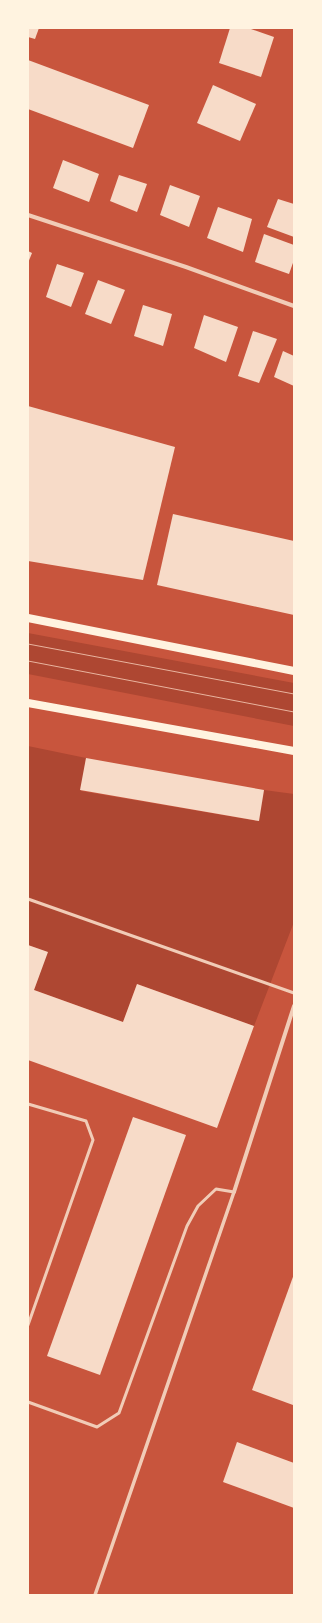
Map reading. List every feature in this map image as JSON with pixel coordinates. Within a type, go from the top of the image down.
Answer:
[{"type":"main road","points":[[28,618],[294,671]]},
{"type":"main road","points":[[28,703],[294,751]]},
{"type":"street","points":[[28,215],[186,267],[294,306]]},
{"type":"street","points":[[95,1595],[234,1192],[294,1006]]},
{"type":"lane","points":[[28,899],[294,993]]},
{"type":"lane","points":[[28,1104],[86,1121],[93,1140],[28,1325]]},
{"type":"lane","points":[[28,1402],[97,1426],[119,1413],[187,1226],[198,1206],[216,1189],[234,1192]]},
{"type":"shaded area","points":[[28,633],[294,683],[294,726],[28,674]]},
{"type":"shaded area","points":[[28,746],[86,758],[81,791],[258,821],[264,790],[294,794],[294,922],[254,1026],[137,984],[123,1022],[34,990],[47,952],[28,945]]},
{"type":"building","points":[[28,28],[39,28],[35,39],[28,37]]},
{"type":"building","points":[[230,28],[248,28],[274,37],[261,77],[219,63]]},
{"type":"building","points":[[28,60],[149,105],[133,148],[28,109]]},
{"type":"building","points":[[213,85],[256,104],[240,141],[197,123]]},
{"type":"building","points":[[63,160],[99,174],[89,202],[53,188]]},
{"type":"building","points":[[119,175],[147,184],[137,212],[110,201]]},
{"type":"building","points":[[170,185],[200,196],[189,227],[160,215]]},
{"type":"building","points":[[278,199],[294,204],[294,237],[267,227]]},
{"type":"building","points":[[218,207],[252,219],[243,252],[207,238]]},
{"type":"building","points":[[264,234],[294,245],[294,260],[289,274],[255,262]]},
{"type":"building","points":[[28,251],[32,253],[28,263]]},
{"type":"building","points":[[57,264],[84,273],[71,307],[46,297]]},
{"type":"building","points":[[98,280],[125,290],[111,324],[85,314]]},
{"type":"building","points":[[143,305],[172,314],[163,346],[134,336]]},
{"type":"building","points":[[204,315],[238,327],[226,362],[194,348]]},
{"type":"building","points":[[253,331],[277,339],[259,383],[238,376]]},
{"type":"building","points":[[283,351],[294,356],[294,386],[274,377]]},
{"type":"building","points":[[28,406],[175,447],[143,580],[28,561]]},
{"type":"building","points":[[173,514],[294,541],[294,615],[157,585]]},
{"type":"building","points":[[86,758],[264,790],[259,821],[80,790]]},
{"type":"building","points":[[28,945],[48,952],[34,990],[123,1022],[137,984],[254,1026],[217,1128],[28,1060]]},
{"type":"building","points":[[133,1117],[186,1135],[100,1375],[47,1356]]},
{"type":"building","points":[[294,1274],[294,1402],[293,1405],[252,1390]]},
{"type":"building","points":[[237,1442],[294,1463],[294,1508],[223,1482]]},
{"type":"tram line","points":[[28,644],[294,694]]},
{"type":"tram line","points":[[28,661],[294,712]]}]
